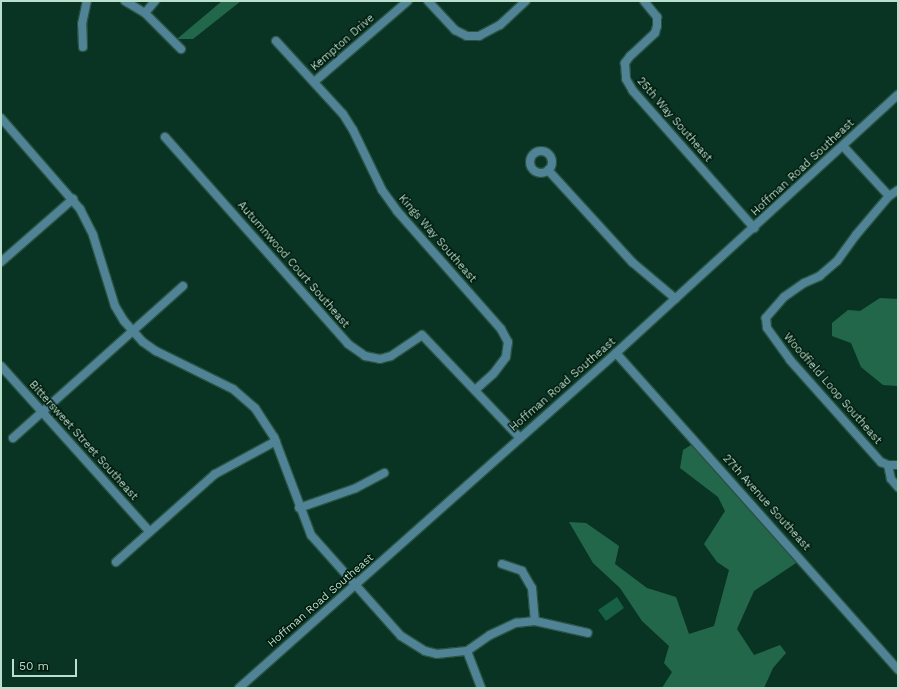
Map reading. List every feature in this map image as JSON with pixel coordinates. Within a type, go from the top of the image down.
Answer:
[{"type":"street","points":[[83,47],[82,24],[87,1]]},
{"type":"street","points":[[125,1],[145,14],[181,49]]},
{"type":"street","points":[[145,14],[155,1]]},
{"type":"street","name":"Kempton Drive","points":[[314,82],[408,1]]},
{"type":"street","points":[[428,1],[455,30],[467,36],[479,36],[500,25],[526,1]]},
{"type":"street","name":"25th Way Southeast","points":[[644,1],[657,17],[657,26],[655,33],[630,56],[626,63],[626,79],[754,228]]},
{"type":"street","name":"Kings Way Southeast","points":[[276,41],[314,82],[354,130],[376,178],[397,211],[501,329],[508,342],[506,357],[493,374],[475,390]]},
{"type":"street","name":"Hoffman Road Southeast","points":[[239,688],[616,353],[898,95]]},
{"type":"street","points":[[1,118],[73,199],[91,229],[115,306],[131,330],[156,351],[219,381],[243,396],[263,417],[276,441],[299,508],[311,535],[401,636],[416,647],[437,654],[467,651],[504,628],[535,621],[588,633]]},
{"type":"street","name":"Autumnwood Court Southeast","points":[[165,137],[348,344],[365,356],[380,359],[391,356],[422,335],[475,390]]},
{"type":"street","points":[[843,146],[889,196]]},
{"type":"street","points":[[548,170],[632,262],[676,299]]},
{"type":"street","name":"Woodfield Loop Southeast","points":[[888,465],[881,462],[790,360],[767,328],[766,318],[784,297],[804,283],[820,276],[837,261],[889,196],[898,190]]},
{"type":"street","points":[[1,262],[73,199]]},
{"type":"street","points":[[13,438],[131,330],[182,286]]},
{"type":"street","name":"27th Avenue Southeast","points":[[616,353],[898,669]]},
{"type":"street","name":"Bittersweet Street Southeast","points":[[1,366],[149,531]]},
{"type":"street","points":[[475,390],[520,438]]},
{"type":"street","points":[[116,562],[149,531],[215,474],[276,441]]},
{"type":"street","points":[[898,465],[888,465],[890,479],[898,487]]},
{"type":"street","points":[[299,508],[356,488],[384,473]]},
{"type":"street","points":[[502,564],[522,571],[532,588],[535,621]]},
{"type":"street","points":[[467,651],[481,688]]},
{"type":"green space","points":[[222,1],[241,1],[193,39],[177,39]]},
{"type":"green space","points":[[880,298],[898,299],[897,386],[883,385],[861,367],[851,343],[832,336],[832,323],[848,310],[860,311]]},
{"type":"green space","points":[[696,442],[802,559],[754,591],[737,629],[754,655],[780,645],[786,653],[773,668],[764,688],[662,688],[672,672],[664,663],[669,646],[642,621],[620,588],[593,563],[569,522],[586,523],[619,546],[615,564],[647,588],[676,597],[689,634],[714,626],[729,570],[717,562],[704,544],[725,511],[718,497],[680,468],[683,450]]},
{"type":"green space","points":[[617,597],[624,608],[606,621],[598,610]]}]
